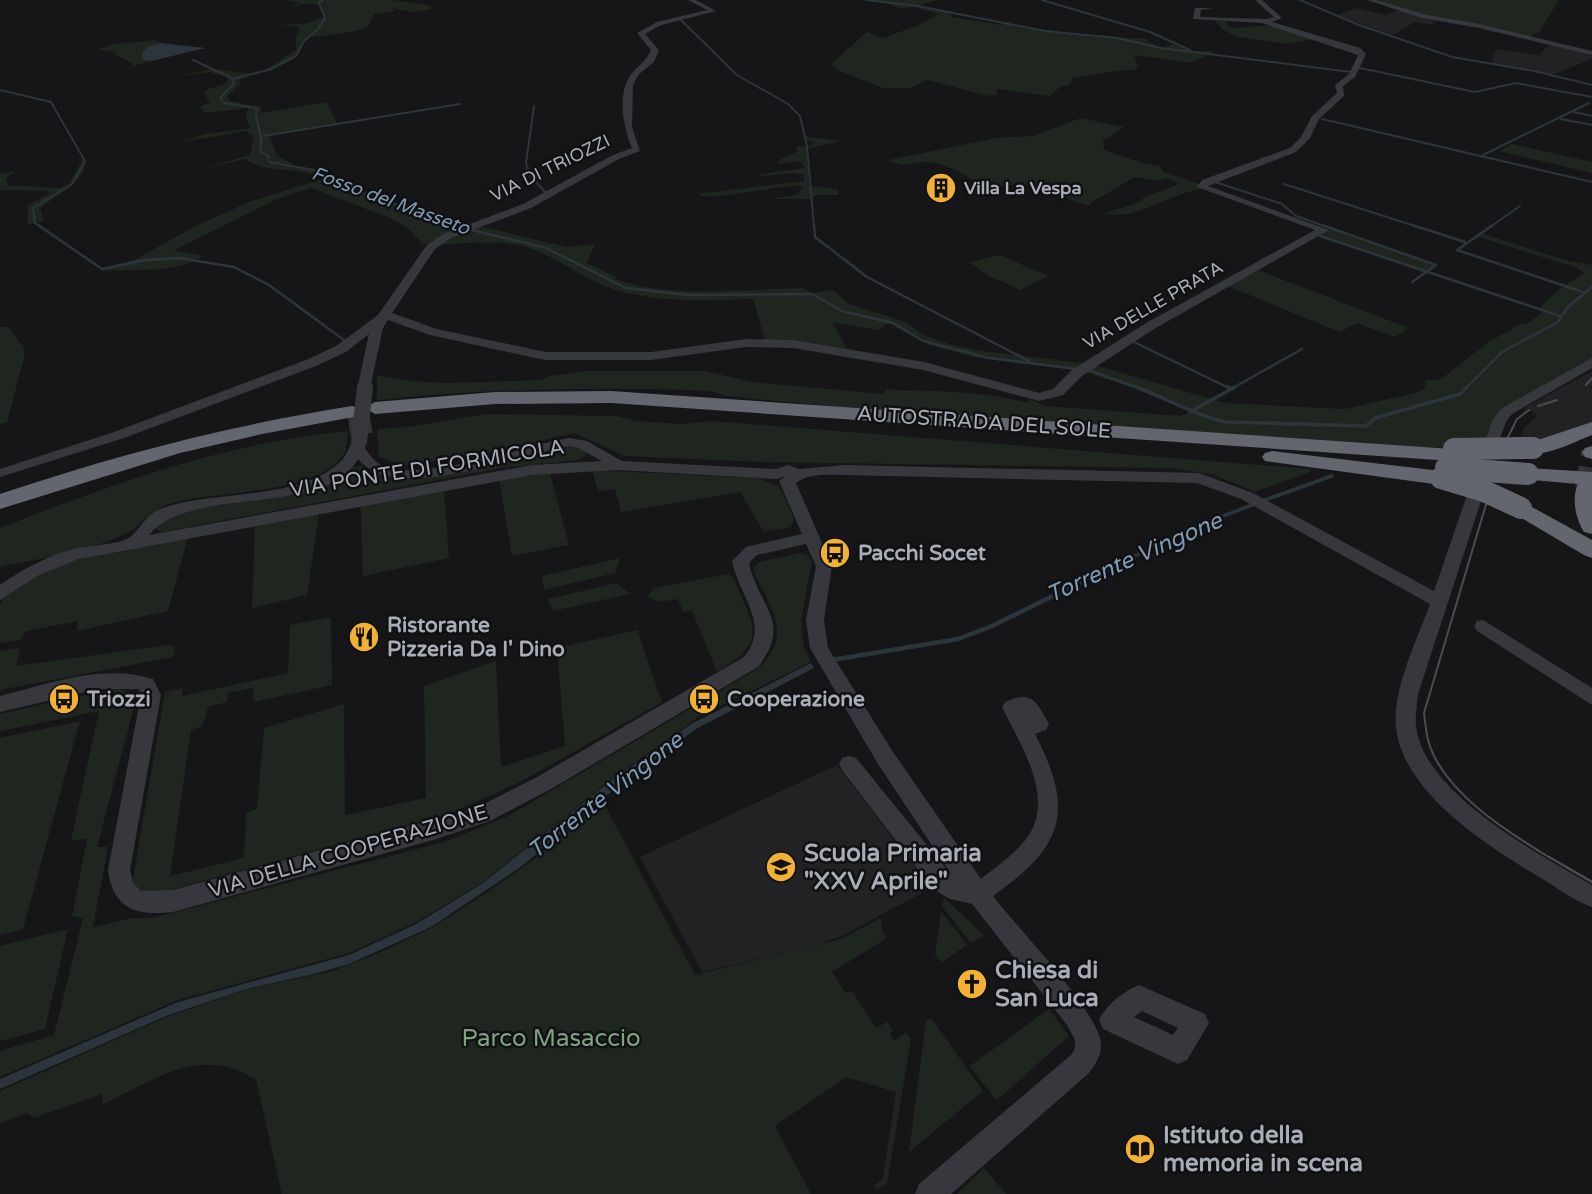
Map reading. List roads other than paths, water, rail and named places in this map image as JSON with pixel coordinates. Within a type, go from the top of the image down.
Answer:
[{"type":"highway","name":"AUTOSTRADA DEL SOLE","points":[[1448,463],[1384,450],[611,397],[495,398],[376,414],[603,409],[1247,454],[1448,463],[1531,461],[1592,465]]},
{"type":"highway","points":[[1531,461],[1550,444],[1592,428]]},
{"type":"highway","points":[[0,502],[86,473],[190,444],[354,432]]},
{"type":"highway","points":[[0,516],[93,483],[182,458],[271,438],[354,432]]},
{"type":"highway","name":"AUTOSTRADA DEL SOLE","points":[[1531,461],[1589,484]]},
{"type":"highway","points":[[1448,463],[1484,491],[1521,508],[1592,550]]},
{"type":"highway","points":[[1589,484],[1586,507],[1592,527]]},
{"type":"street","name":"VIA DI TRIOZZI","points":[[354,432],[377,328],[422,257],[447,236],[527,206],[616,157],[637,149],[628,127],[629,85],[635,74],[651,60],[655,50],[641,33],[659,23],[713,11],[691,0]]},
{"type":"street","points":[[1210,8],[1198,8],[1196,19],[1264,21],[1279,18],[1258,0]]},
{"type":"street","points":[[1370,0],[1422,16],[1479,26],[1592,53]]},
{"type":"street","name":"VIA DELLE PRATA","points":[[386,315],[434,332],[545,356],[651,356],[746,343],[793,344],[924,366],[1039,397],[1058,393],[1082,370],[1150,326],[1324,230],[1202,187],[1206,182],[1293,150],[1305,138],[1315,118],[1341,94],[1339,86],[1352,75],[1362,54],[1264,21]]},
{"type":"street","points":[[2,472],[119,435],[311,363],[341,349],[386,315]]},
{"type":"street","points":[[1492,442],[1500,419],[1507,411],[1592,362]]},
{"type":"street","points":[[354,432],[378,469],[404,474],[438,470],[560,443],[576,442],[618,465]]},
{"type":"street","points":[[0,594],[21,577],[51,562],[135,542],[152,521],[167,512],[297,490],[327,478],[346,464],[354,432]]},
{"type":"street","points":[[581,466],[589,459],[589,448]]},
{"type":"street","name":"VIA PONTE DI FORMICOLA","points":[[135,542],[482,478],[581,466],[618,465],[787,477],[812,471],[845,470],[1176,476],[1208,480],[1247,496],[1440,602]]},
{"type":"street","points":[[787,477],[821,554],[824,574],[816,620],[819,648],[913,800],[1007,933],[1078,1019],[1088,1040],[1087,1054],[1080,1064],[929,1194]]},
{"type":"street","points":[[1478,486],[1406,704],[1406,725],[1413,750],[1435,784],[1465,814],[1497,838],[1592,897]]},
{"type":"street","name":"VIA DELLA COOPERAZIONE","points":[[0,704],[109,680],[130,678],[146,684],[151,695],[119,870],[119,884],[123,891],[138,901],[173,901],[458,824],[505,805],[555,777],[751,662],[761,651],[766,635],[761,614],[740,561],[752,551],[813,537]]},
{"type":"street","points":[[1483,626],[1592,698]]},
{"type":"street","points":[[849,764],[941,882],[958,892],[979,892],[1028,852],[1042,836],[1050,816],[1051,797],[1048,783],[1023,731]]},
{"type":"street","points":[[1088,1040],[1112,1020]]},
{"type":"water","points":[[160,43],[206,48],[151,61],[143,60],[142,52]]},
{"type":"water","points":[[811,663],[814,668],[696,729],[610,793],[522,866],[431,927],[349,964],[246,989],[166,1016],[0,1089],[0,1079],[178,1002],[349,955],[416,924],[483,883],[612,780],[691,724]]},
{"type":"waterway","name":"Fosso del Masseto","points":[[234,79],[271,69],[296,56],[304,41],[317,30],[325,18],[319,3],[323,0]]},
{"type":"waterway","points":[[866,0],[918,6],[1045,31],[1117,38],[1161,48],[1351,72]]},
{"type":"waterway","points":[[1042,0],[1150,32],[1190,50]]},
{"type":"waterway","points":[[1300,0],[1359,25],[1452,57],[1534,71],[1592,85]]},
{"type":"waterway","points":[[681,20],[737,75],[788,104],[800,116],[807,146],[814,227]]},
{"type":"waterway","points":[[193,60],[234,79]]},
{"type":"waterway","points":[[1355,67],[1475,92],[1516,83],[1592,97]]},
{"type":"waterway","name":"Fosso del Masseto","points":[[234,79],[233,85],[220,98],[224,103],[256,108],[261,139],[260,151],[268,156],[269,162],[314,170],[359,191],[455,226]]},
{"type":"waterway","points":[[0,90],[51,102],[85,161],[72,184],[33,208],[35,223],[38,225]]},
{"type":"waterway","points":[[1483,155],[1589,103]]},
{"type":"waterway","points":[[263,136],[460,104]]},
{"type":"waterway","points":[[534,106],[526,163],[529,174],[546,193]]},
{"type":"waterway","points":[[1574,112],[1592,116]]},
{"type":"waterway","points":[[1322,119],[1592,182]]},
{"type":"waterway","points":[[1561,119],[1592,125]]},
{"type":"waterway","points":[[1215,182],[1282,204],[1296,216],[1327,227]]},
{"type":"waterway","points":[[1284,184],[1418,227]]},
{"type":"waterway","points":[[1490,227],[1520,206]]},
{"type":"waterway","points":[[38,225],[102,269],[145,260],[179,258],[234,267],[269,285],[344,340]]},
{"type":"waterway","name":"Fosso del Masseto","points":[[451,225],[455,226]]},
{"type":"waterway","points":[[814,225],[815,237],[867,277],[1029,361]]},
{"type":"waterway","points":[[1322,225],[1436,265],[1427,272]]},
{"type":"waterway","points":[[1412,225],[1465,242]]},
{"type":"waterway","points":[[1493,225],[1457,250],[1583,292]]},
{"type":"waterway","name":"Fosso del Masseto","points":[[455,226],[546,248],[626,288],[688,295],[812,294],[842,311],[893,323],[923,341],[989,358],[1077,369]]},
{"type":"waterway","points":[[1320,236],[1427,272]]},
{"type":"waterway","points":[[1412,282],[1427,272]]},
{"type":"waterway","points":[[1427,272],[1560,316]]},
{"type":"waterway","name":"Torrente Vingone","points":[[1192,411],[1225,422],[1366,426],[1375,418],[1460,394],[1502,352],[1558,322],[1567,308],[1592,287]]},
{"type":"waterway","points":[[1134,342],[1231,389]]},
{"type":"waterway","points":[[1231,389],[1302,349]]},
{"type":"waterway","name":"Fosso del Masseto","points":[[1088,370],[1139,388]]},
{"type":"waterway","name":"Fosso del Masseto","points":[[1139,388],[1192,411]]},
{"type":"waterway","points":[[1192,411],[1232,389]]},
{"type":"waterway","name":"Torrente Vingone","points":[[1262,501],[1332,476]]},
{"type":"waterway","name":"Torrente Vingone","points":[[1055,595],[1194,527],[1255,504]]},
{"type":"waterway","name":"Torrente Vingone","points":[[832,660],[958,639],[992,626],[1059,593]]},
{"type":"tunnel","points":[[349,425],[376,421]]},
{"type":"tunnel","points":[[1586,489],[1592,453]]},
{"type":"tram line","points":[[1586,385],[1592,378]]},
{"type":"tram line","points":[[1538,406],[1557,400]]},
{"type":"tram line","points":[[1508,437],[1517,419],[1529,410]]},
{"type":"tram line","points":[[1487,501],[1424,713],[1428,740],[1447,777],[1462,794],[1498,824],[1552,859]]},
{"type":"tram line","points":[[1549,857],[1592,882]]},
{"type":"place","name":"Villa La Vespa","points":[[941,188]]},
{"type":"place","name":"Pacchi Socet","points":[[835,553]]},
{"type":"place","name":"Ristorante Pizzeria Da I' Dino","points":[[364,637]]},
{"type":"place","name":"Triozzi","points":[[64,699]]},
{"type":"place","name":"Cooperazione","points":[[704,699]]},
{"type":"place","name":"Scuola Primaria \"XXV Aprile\"","points":[[781,867]]},
{"type":"place","name":"Chiesa di San Luca","points":[[972,984]]},
{"type":"place","name":"Istituto della memoria in scena","points":[[1140,1149]]},
{"type":"park label","name":"Parco Masaccio","points":[[551,1038]]}]
